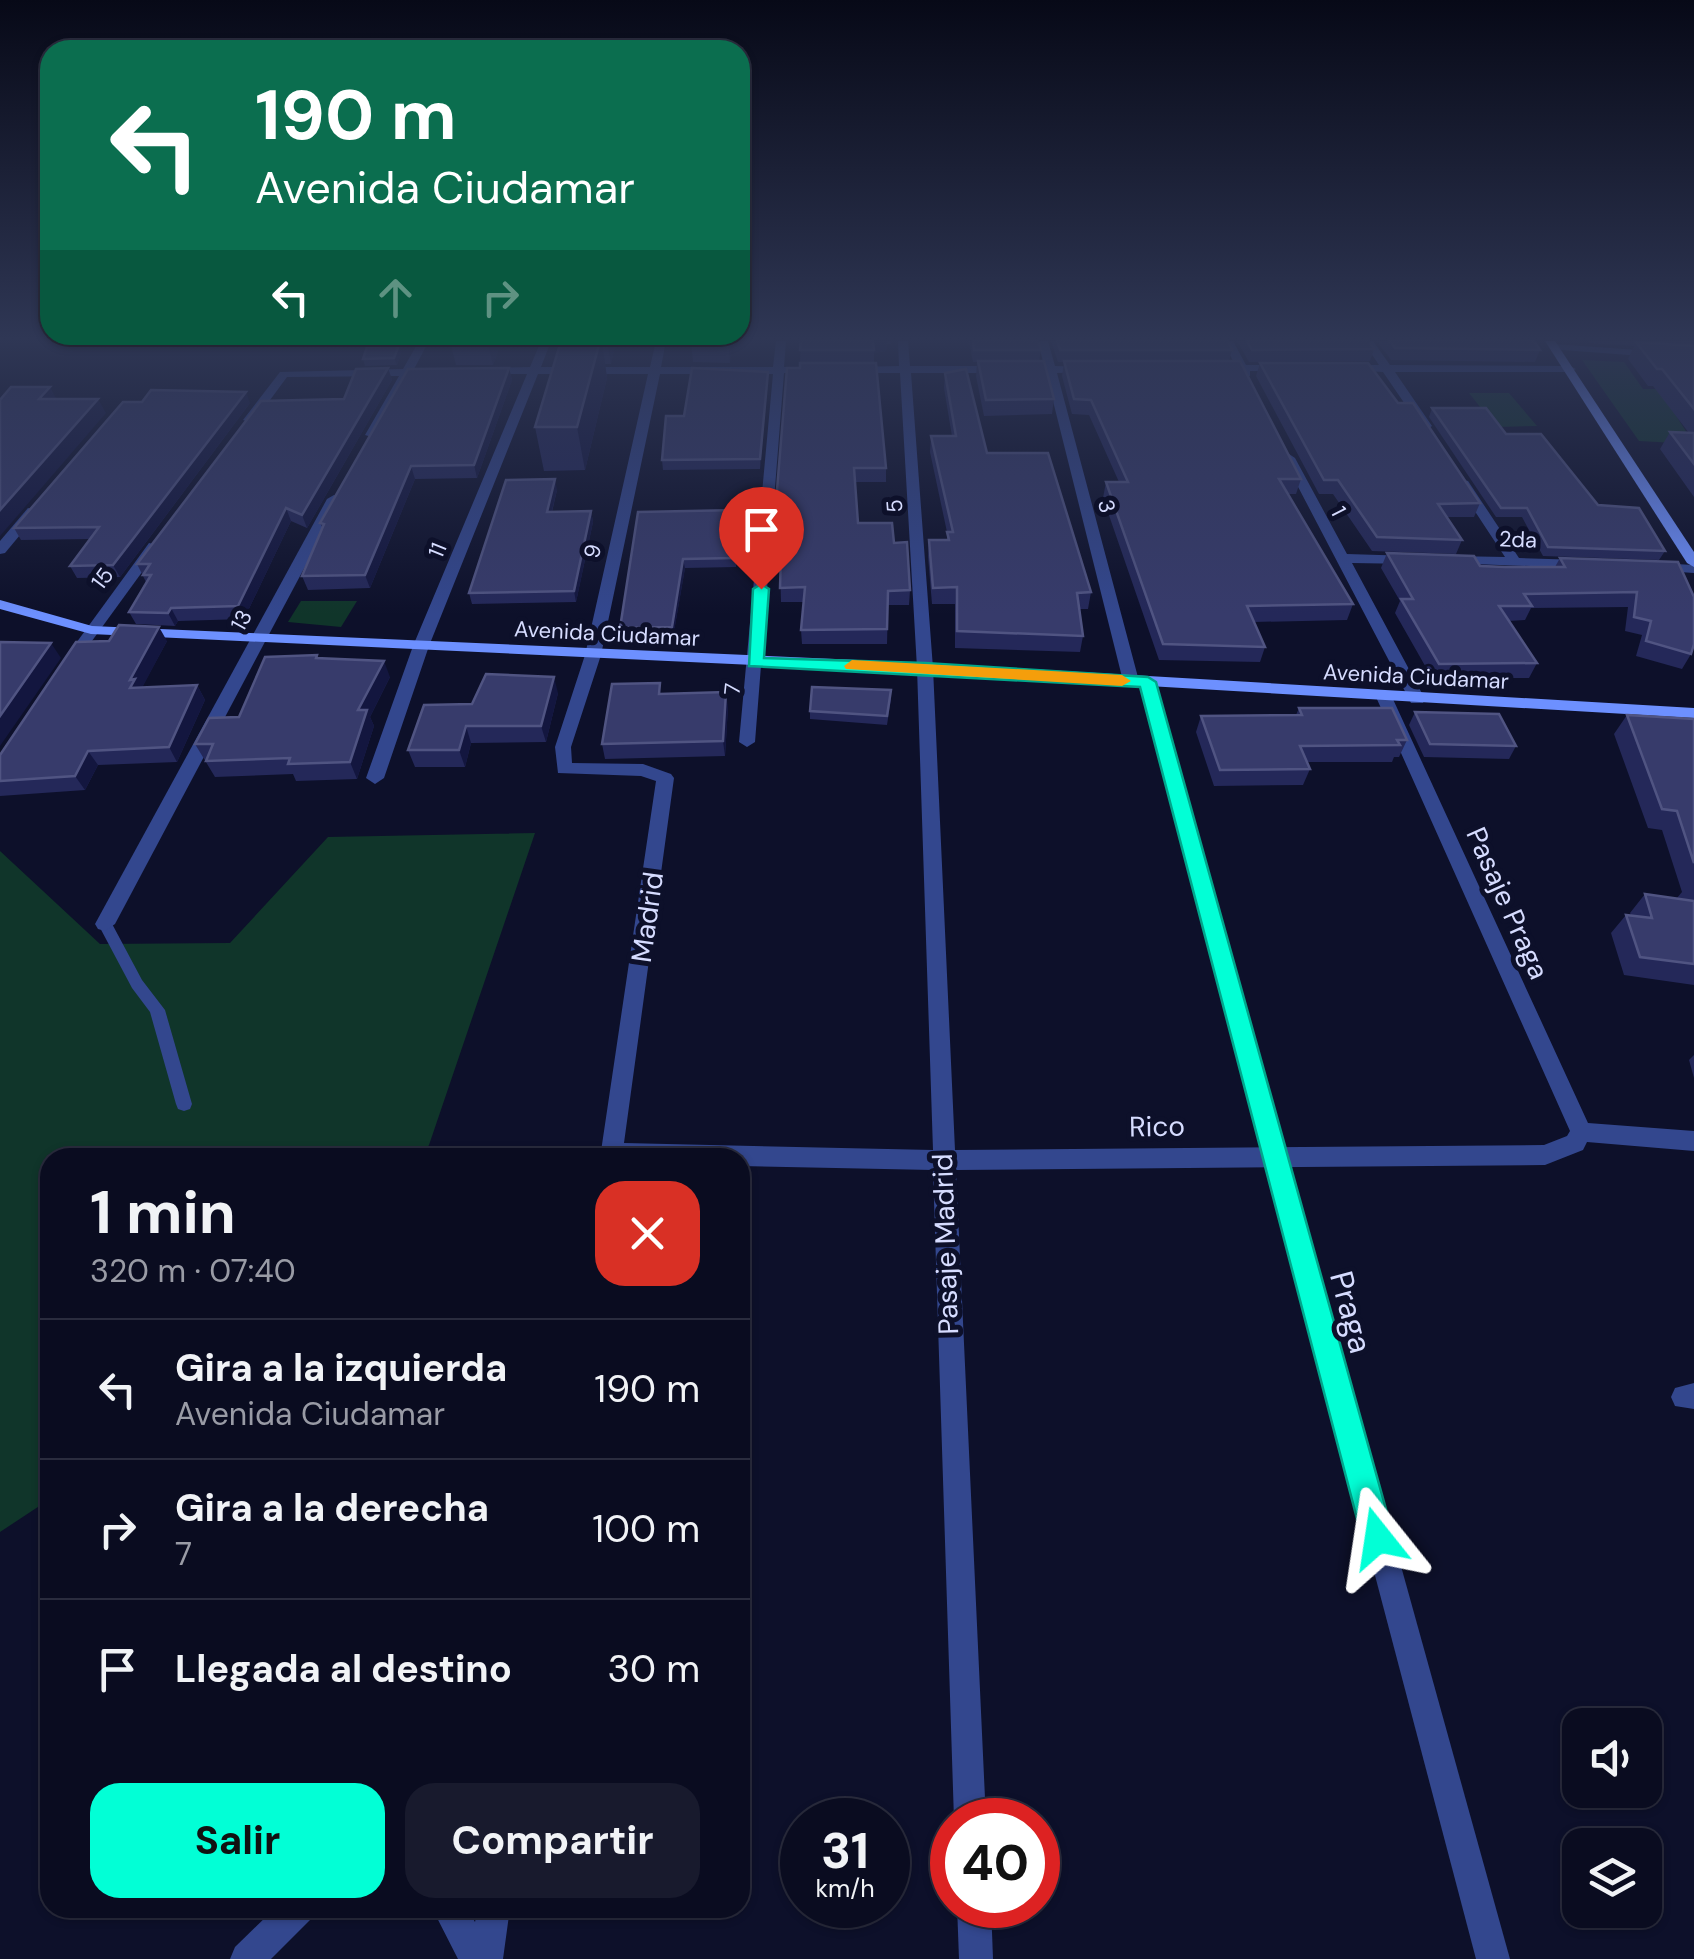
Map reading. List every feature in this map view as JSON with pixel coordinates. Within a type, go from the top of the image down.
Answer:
[{"type":"main road","points":[[1611,432],[1692,559]]},
{"type":"main road","name":"Avenida Ciudamar","points":[[0,604],[90,630],[925,668],[1694,713]]},
{"type":"street","points":[[359,456],[372,432]]},
{"type":"street","name":"11","points":[[375,778],[422,646],[509,432]]},
{"type":"street","name":"9","points":[[564,769],[563,747],[593,655],[640,432]]},
{"type":"street","name":"7","points":[[747,742],[773,432]]},
{"type":"street","name":"5","points":[[910,432],[925,668]]},
{"type":"street","name":"3","points":[[1069,432],[1139,682]]},
{"type":"street","name":"1","points":[[1278,437],[1418,698]]},
{"type":"street","points":[[1451,465],[1514,562]]},
{"type":"street","name":"13","points":[[105,924],[255,640],[340,489]]},
{"type":"street","points":[[0,550],[49,493]]},
{"type":"street","name":"15","points":[[60,676],[159,540]]},
{"type":"street","name":"2da","points":[[1340,558],[1604,565]]},
{"type":"street","points":[[1640,567],[1692,559]]},
{"type":"street","name":"Pasaje Madrid","points":[[925,668],[969,1798]]},
{"type":"street","name":"Praga","points":[[1139,682],[1274,1154],[1493,1959]]},
{"type":"street","name":"Pasaje Praga","points":[[1384,697],[1581,1132]]},
{"type":"street","name":"Madrid","points":[[564,769],[643,770],[665,778],[613,1148]]},
{"type":"street","points":[[1581,1132],[1694,1141]]},
{"type":"street","name":"Rico","points":[[750,1158],[1545,1155],[1574,1143],[1581,1132]]},
{"type":"street","points":[[247,1959],[288,1918]]},
{"type":"street","points":[[454,1918],[476,1959]]},
{"type":"street","points":[[486,1959],[492,1918]]},
{"type":"street","points":[[975,1928],[976,1959]]},
{"type":"lane","points":[[105,924],[137,984],[157,1010],[184,1104]]},
{"type":"green space","points":[[1633,432],[1687,432],[1694,444],[1639,441]]},
{"type":"green space","points":[[301,601],[357,601],[341,627],[288,622]]},
{"type":"green space","points":[[535,833],[429,1145],[40,1148],[40,1506],[0,1532],[0,851],[100,944],[230,943],[328,837]]},
{"type":"building","points":[[0,432],[68,432],[0,510]]},
{"type":"building","points":[[97,432],[215,432],[113,565],[70,566],[99,527],[14,528]]},
{"type":"building","points":[[237,432],[350,432],[302,515],[286,508],[238,606],[171,608],[168,613],[129,612],[151,575],[143,575],[150,564],[137,564]]},
{"type":"building","points":[[372,432],[486,432],[474,465],[411,466],[365,575],[302,576],[324,524],[320,523]]},
{"type":"building","points":[[665,432],[762,432],[760,459],[662,460]]},
{"type":"building","points":[[782,432],[883,432],[886,468],[854,468],[858,523],[892,523],[894,543],[907,542],[910,590],[888,591],[887,629],[801,630],[805,587],[780,588],[776,502]]},
{"type":"building","points":[[955,432],[982,432],[987,453],[1048,453],[1091,592],[1077,593],[1083,636],[957,631],[957,587],[933,588],[929,540],[949,540],[947,532],[953,532],[931,436],[956,436]]},
{"type":"building","points":[[1106,432],[1277,432],[1301,479],[1279,479],[1353,604],[1247,606],[1265,647],[1163,644],[1106,482],[1128,482]]},
{"type":"building","points":[[1298,432],[1433,432],[1480,503],[1438,504],[1462,540],[1377,537],[1338,480],[1324,480]]},
{"type":"building","points":[[1449,432],[1541,434],[1598,505],[1639,508],[1665,551],[1548,547],[1527,508],[1501,508]]},
{"type":"building","points":[[1670,432],[1694,433],[1694,464]]},
{"type":"building","points":[[555,479],[547,512],[591,511],[574,591],[469,593],[506,480]]},
{"type":"building","points":[[738,510],[735,558],[683,559],[672,627],[620,628],[638,512]]},
{"type":"building","points":[[1387,553],[1474,556],[1480,566],[1505,567],[1565,567],[1560,558],[1678,562],[1694,597],[1691,654],[1646,641],[1651,621],[1634,617],[1637,592],[1524,594],[1532,606],[1499,606],[1537,663],[1439,664],[1401,599],[1413,599]]},
{"type":"building","points":[[119,625],[159,627],[130,680],[135,679],[130,688],[197,685],[169,747],[88,751],[75,776],[0,781],[0,755],[76,642],[109,641]]},
{"type":"building","points":[[0,642],[51,643],[0,716]]},
{"type":"building","points":[[317,655],[316,658],[384,661],[358,710],[367,710],[350,762],[288,764],[290,758],[206,761],[213,744],[195,744],[209,718],[239,717],[265,657]]},
{"type":"building","points":[[486,674],[554,677],[541,726],[466,726],[459,750],[408,750],[424,705],[472,704]]},
{"type":"building","points":[[660,683],[659,694],[726,692],[723,741],[602,744],[612,684]]},
{"type":"building","points":[[812,687],[891,690],[887,716],[810,711]]},
{"type":"building","points":[[1299,708],[1392,708],[1407,740],[1397,740],[1400,745],[1300,746],[1310,769],[1220,770],[1201,716],[1302,715]]},
{"type":"building","points":[[1415,712],[1499,714],[1516,746],[1430,744]]},
{"type":"building","points":[[1627,715],[1694,719],[1694,863],[1677,811],[1662,809]]},
{"type":"building","points":[[1645,894],[1694,901],[1694,964],[1640,957],[1626,915],[1652,918]]},
{"type":"slow traffic","points":[[852,666],[1122,681]]},
{"type":"route","points":[[761,589],[755,662],[1148,682],[1378,1538]]}]
